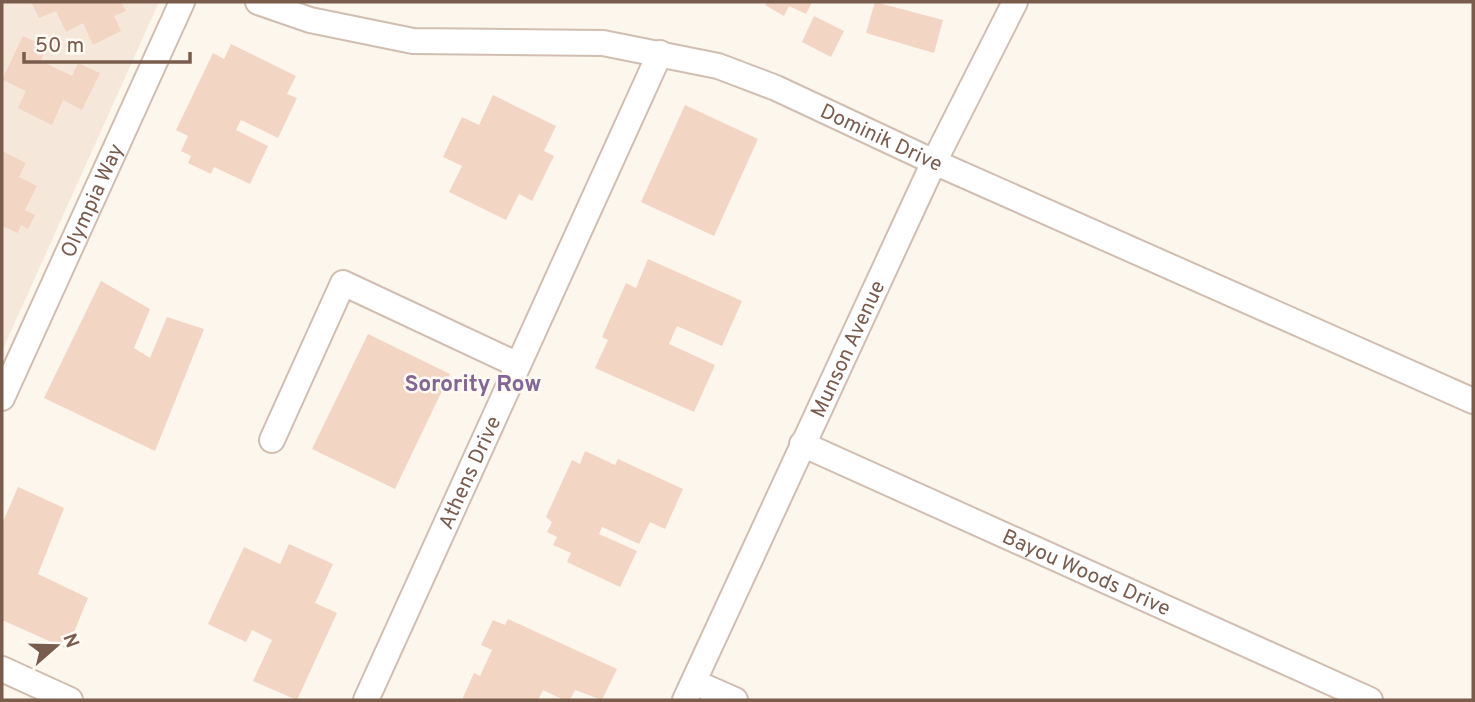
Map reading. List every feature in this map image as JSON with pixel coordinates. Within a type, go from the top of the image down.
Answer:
[{"type":"street","name":"Olympia Way","points":[[2,398],[182,2]]},
{"type":"street","name":"Dominik Drive","points":[[258,2],[310,20],[413,41],[603,43],[718,65],[776,88],[934,162],[1473,401]]},
{"type":"street","name":"Munson Avenue","points":[[689,691],[934,162],[1015,2]]},
{"type":"street","name":"Athens Drive","points":[[366,700],[660,53]]},
{"type":"street","points":[[271,440],[343,283],[519,365]]},
{"type":"street","name":"Bayou Woods Drive","points":[[802,444],[1370,700]]},
{"type":"street","points":[[2,669],[70,700]]},
{"type":"street","points":[[689,691],[735,700]]},
{"type":"shaded area","points":[[2,2],[159,2],[2,351]]},
{"type":"building","points":[[31,2],[121,2],[126,11],[114,16],[121,31],[93,45],[83,23],[66,32],[56,11],[39,18]]},
{"type":"building","points":[[767,2],[812,2],[806,14],[789,6],[784,16],[765,5]]},
{"type":"building","points":[[875,2],[943,20],[934,53],[866,33]]},
{"type":"building","points":[[814,16],[844,31],[831,57],[802,42]]},
{"type":"building","points":[[23,36],[47,47],[41,61],[72,76],[78,63],[100,73],[82,110],[63,100],[52,125],[18,108],[26,91],[2,80]]},
{"type":"building","points":[[231,44],[296,76],[287,94],[297,98],[278,138],[241,120],[236,130],[268,146],[250,184],[214,167],[211,174],[188,163],[191,156],[181,151],[188,136],[176,130],[213,53],[224,59]]},
{"type":"building","points":[[493,95],[556,126],[544,151],[554,156],[532,201],[519,194],[506,220],[449,192],[462,166],[443,157],[462,117],[479,125]]},
{"type":"building","points":[[685,105],[758,139],[714,236],[641,202]]},
{"type":"building","points":[[2,151],[26,163],[19,177],[37,186],[25,210],[35,215],[28,229],[21,225],[18,233],[2,226]]},
{"type":"building","points":[[648,259],[742,301],[722,346],[677,326],[669,344],[715,365],[694,412],[595,368],[608,340],[602,337],[626,283],[636,288]]},
{"type":"building","points":[[101,281],[150,309],[134,348],[150,358],[167,317],[204,329],[155,451],[44,398]]},
{"type":"building","points":[[368,334],[450,374],[395,489],[312,449]]},
{"type":"building","points":[[585,451],[615,465],[618,459],[683,489],[665,529],[650,522],[639,544],[602,527],[599,534],[637,551],[620,587],[567,562],[571,553],[553,545],[557,537],[547,532],[552,522],[546,517],[572,460],[580,464]]},
{"type":"building","points":[[18,487],[64,508],[38,574],[88,598],[67,649],[2,620],[2,524]]},
{"type":"building","points":[[289,544],[333,564],[315,603],[337,613],[297,700],[253,681],[272,640],[252,630],[246,642],[208,624],[244,547],[280,564]]},
{"type":"building","points":[[508,619],[617,669],[602,700],[575,690],[570,700],[564,700],[543,690],[538,700],[462,700],[474,673],[480,676],[492,650],[481,645],[493,620],[505,625]]},
{"type":"district","name":"Sorority Row","points":[[473,383]]}]
